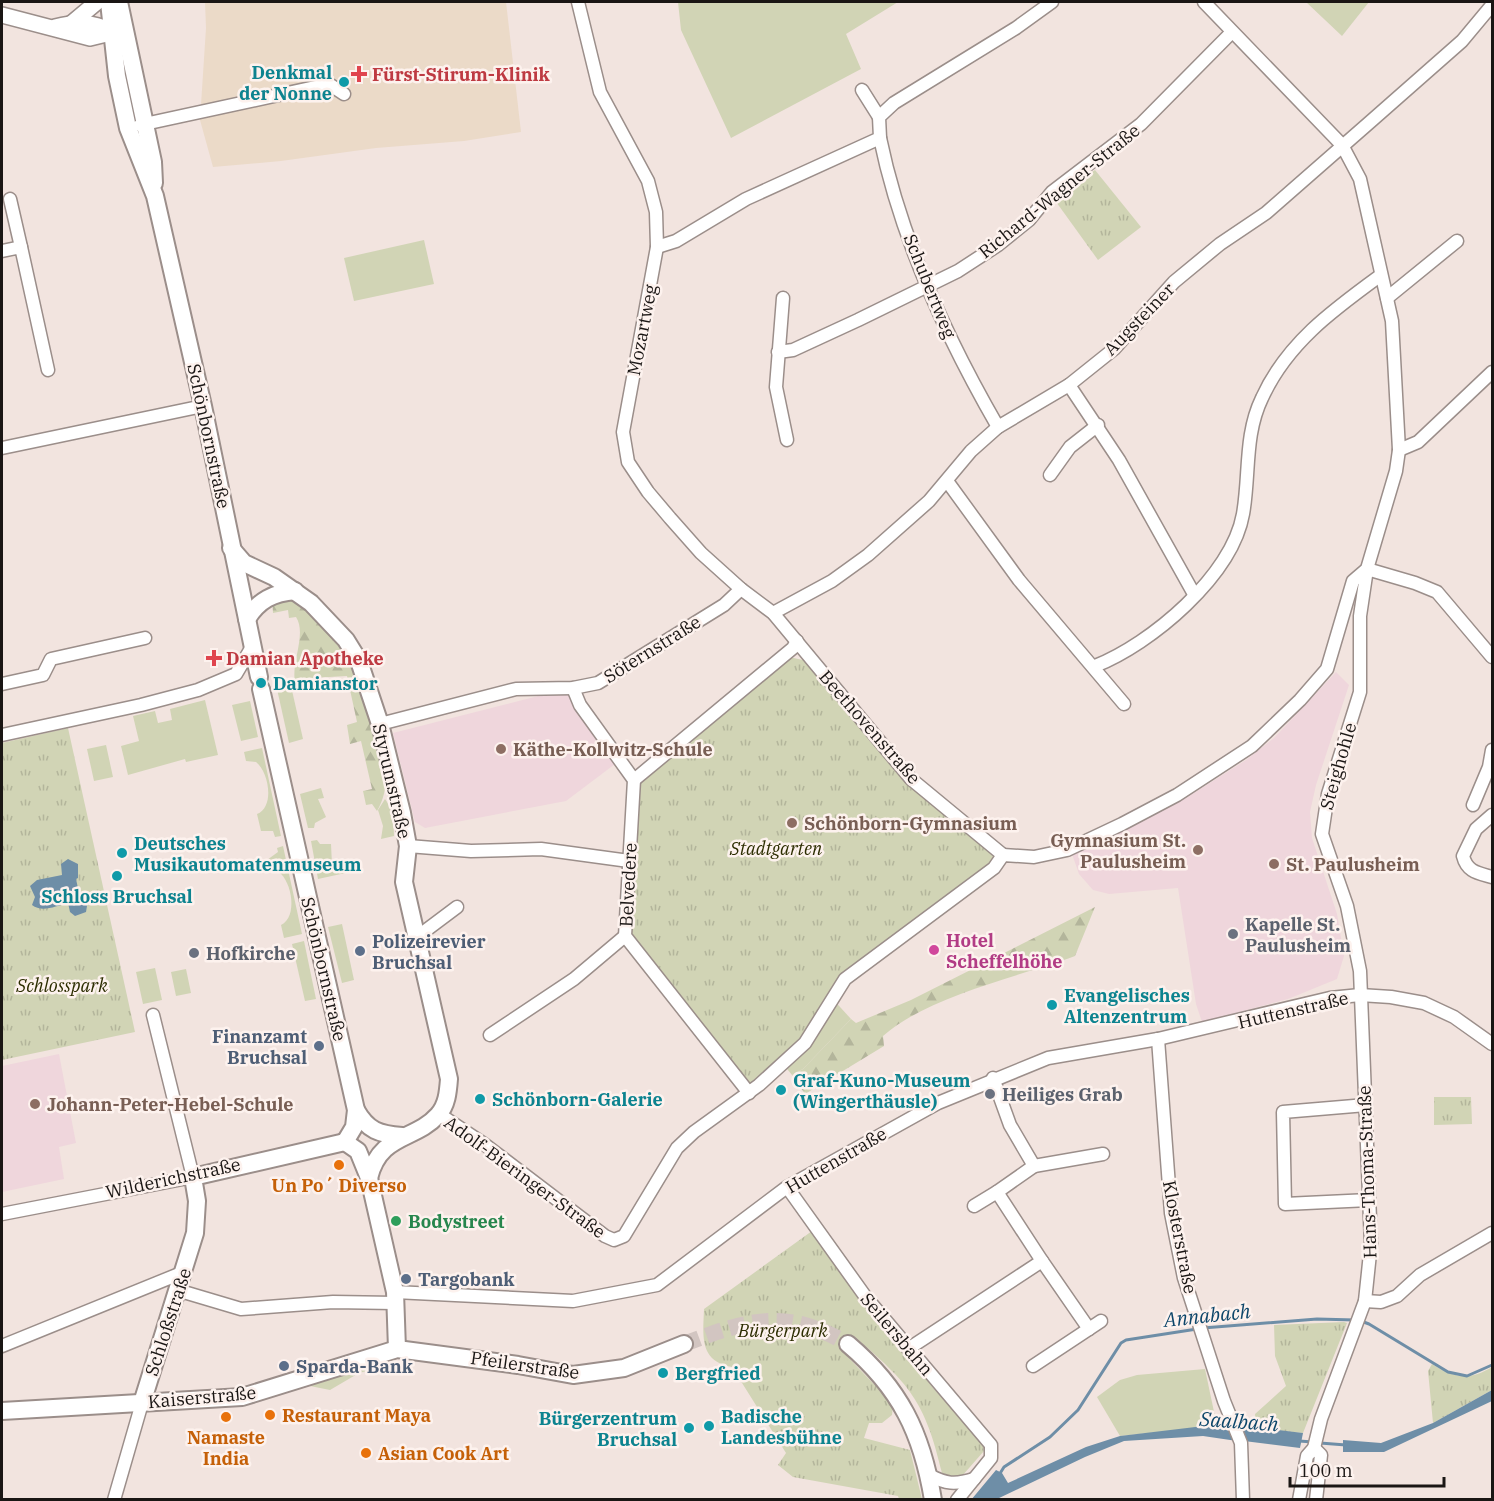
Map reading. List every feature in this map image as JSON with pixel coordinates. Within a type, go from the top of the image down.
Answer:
[{"type":"main road","points":[[109,2],[118,30]]},
{"type":"main road","points":[[118,30],[119,2]]},
{"type":"main road","name":"Schönbornstraße","points":[[118,30],[117,76],[136,126],[155,196],[203,406],[260,683],[356,1110],[354,1127],[345,1142]]},
{"type":"main road","name":"Styrumstraße","points":[[231,548],[244,563],[295,591],[330,622],[359,660],[380,724],[408,846],[404,882],[449,1080],[447,1100],[439,1114]]},
{"type":"main road","points":[[247,620],[254,608],[264,599],[295,591]]},
{"type":"main road","points":[[356,1110],[369,1129],[379,1134],[402,1136]]},
{"type":"main road","points":[[369,1178],[372,1167],[381,1152],[402,1136],[439,1114]]},
{"type":"main road","points":[[345,1142],[350,1144],[363,1158],[369,1178],[395,1298],[397,1349]]},
{"type":"main road","name":"Wilderichstraße","points":[[193,1177],[345,1142]]},
{"type":"main road","name":"Schloßstraße","points":[[142,1403],[195,1233],[197,1201],[193,1177]]},
{"type":"main road","name":"Pfeilerstraße","points":[[397,1349],[518,1365],[573,1375],[624,1368],[684,1344]]},
{"type":"main road","points":[[848,1344],[880,1374],[901,1401],[922,1447],[933,1500]]},
{"type":"main road","name":"Kaiserstraße","points":[[2,1411],[242,1397],[397,1349]]},
{"type":"street","points":[[72,23],[97,2]]},
{"type":"street","name":"Mozartweg","points":[[578,2],[600,92],[648,181],[656,212],[657,247],[623,432],[628,462],[648,492],[701,553],[741,589],[773,613]]},
{"type":"street","points":[[862,90],[879,117],[894,103],[1016,28],[1052,2]]},
{"type":"street","points":[[1003,855],[1034,857],[1067,850],[1177,795],[1252,746],[1300,700],[1327,669],[1353,581],[1367,569],[1396,471],[1400,450],[1396,349],[1360,179],[1342,146],[1204,2]]},
{"type":"street","name":"Augsteiner","points":[[773,613],[832,581],[867,555],[914,516],[971,451],[998,427],[1069,385],[1114,349],[1174,282],[1220,244],[1266,213],[1456,46],[1492,5]]},
{"type":"street","points":[[2,15],[90,38],[118,30]]},
{"type":"street","points":[[52,28],[72,23],[93,23],[118,30]]},
{"type":"street","name":"Richard-Wagner-Straße","points":[[778,352],[793,350],[926,286],[998,245],[1029,220],[1052,192],[1141,124],[1232,32]]},
{"type":"street","points":[[136,126],[329,84],[344,94]]},
{"type":"street","name":"Schubertweg","points":[[879,117],[880,138],[893,190],[926,286],[957,353],[998,427]]},
{"type":"street","points":[[657,247],[676,241],[746,199],[880,138]]},
{"type":"street","points":[[10,199],[48,370]]},
{"type":"street","points":[[1387,298],[1457,241]]},
{"type":"street","points":[[2,251],[21,247]]},
{"type":"street","points":[[1095,666],[1118,657],[1173,618],[1227,554],[1240,530],[1255,416],[1278,366],[1315,325],[1381,275]]},
{"type":"street","points":[[783,297],[776,387],[787,440]]},
{"type":"street","points":[[1400,450],[1413,446],[1492,372]]},
{"type":"street","points":[[1069,385],[1098,425],[1194,594]]},
{"type":"street","points":[[2,448],[203,406]]},
{"type":"street","points":[[1050,475],[1070,447],[1098,425]]},
{"type":"street","points":[[947,481],[1019,580],[1095,666],[1124,704]]},
{"type":"street","points":[[1367,569],[1437,592],[1492,657]]},
{"type":"street","name":"Steighohle","points":[[1360,995],[1356,943],[1322,834],[1328,794],[1360,692],[1360,616],[1367,569]]},
{"type":"street","name":"Söternstraße","points":[[380,724],[516,689],[573,688],[598,683],[724,605],[741,589]]},
{"type":"street","name":"Beethovenstraße","points":[[773,613],[911,779],[1003,855]]},
{"type":"street","points":[[2,684],[43,675],[51,659],[145,638]]},
{"type":"street","points":[[573,688],[580,705],[634,780],[793,648],[797,641]]},
{"type":"street","points":[[2,735],[173,698],[229,678],[241,669],[253,645]]},
{"type":"street","points":[[1473,805],[1489,767],[1492,750]]},
{"type":"street","name":"Belvedere","points":[[634,780],[625,936],[749,1093]]},
{"type":"street","points":[[1492,815],[1476,829],[1463,856],[1465,866],[1474,872],[1492,877]]},
{"type":"street","points":[[408,846],[471,851],[541,849],[629,861]]},
{"type":"street","name":"Adolf-Bieringer-Straße","points":[[439,1114],[462,1127],[605,1236],[614,1240],[624,1236],[677,1148],[694,1132],[749,1093],[805,1043],[845,979],[994,868],[1003,855]]},
{"type":"street","points":[[417,933],[425,931],[457,907]]},
{"type":"street","points":[[490,1035],[574,979],[625,936]]},
{"type":"street","name":"Huttenstraße","points":[[177,1290],[241,1309],[395,1298],[573,1301],[657,1285],[787,1187],[938,1103],[993,1078],[1048,1058],[1158,1039],[1330,998],[1360,995],[1391,997],[1424,1003],[1454,1017],[1492,1044]]},
{"type":"street","name":"Hans-Thoma-Straße","points":[[1299,1500],[1303,1467],[1314,1448],[1318,1430],[1365,1300],[1371,1244],[1360,995]]},
{"type":"street","points":[[153,1015],[193,1177]]},
{"type":"street","name":"Klosterstraße","points":[[1158,1039],[1171,1213],[1184,1278],[1224,1401],[1241,1443],[1243,1500]]},
{"type":"street","points":[[993,1078],[1010,1125],[1034,1166]]},
{"type":"street","points":[[1366,1105],[1282,1112],[1285,1204],[1369,1200]]},
{"type":"street","points":[[974,1206],[1034,1166],[1103,1154]]},
{"type":"street","name":"Wilderichstraße","points":[[2,1214],[193,1177]]},
{"type":"street","name":"Seilersbahn","points":[[787,1187],[865,1296],[991,1445],[991,1458],[957,1500]]},
{"type":"street","points":[[996,1192],[1089,1329]]},
{"type":"street","points":[[1365,1300],[1381,1302],[1397,1296],[1420,1275],[1492,1233]]},
{"type":"street","points":[[908,1349],[1042,1261]]},
{"type":"street","points":[[7,1344],[184,1272]]},
{"type":"street","points":[[1033,1366],[1101,1321]]},
{"type":"street","name":"Schloßstraße","points":[[114,1500],[142,1403]]},
{"type":"street","name":"Hans-Thoma-Straße","points":[[1314,1448],[1321,1455],[1316,1500]]},
{"type":"street","points":[[929,1475],[946,1484],[958,1484],[975,1479]]},
{"type":"shaded area","name":"Fürst-Stirum-Klinik","points":[[205,2],[506,2],[521,132],[464,141],[376,148],[281,161],[213,167],[200,120],[206,28]]},
{"type":"shaded area","name":"Gymnasium St. Paulusheim","points":[[1336,672],[1349,685],[1316,785],[1310,812],[1312,838],[1337,914],[1344,956],[1337,979],[1288,999],[1202,1022],[1196,1004],[1178,888],[1109,894],[1093,890],[1079,874],[1072,854],[1186,798],[1246,760],[1274,738]]},
{"type":"shaded area","name":"Käthe-Kollwitz-Schule","points":[[568,693],[615,764],[566,801],[425,828],[415,822],[393,733],[542,695]]},
{"type":"shaded area","name":"Johann-Peter-Hebel-Schule","points":[[59,1054],[76,1143],[59,1147],[64,1179],[2,1192],[2,1066]]},
{"type":"green space","points":[[678,2],[898,2],[846,34],[861,69],[731,138],[681,30]]},
{"type":"green space","points":[[1306,2],[1369,2],[1342,36]]},
{"type":"green space","points":[[1095,170],[1141,227],[1098,260],[1054,199]]},
{"type":"green space","points":[[424,240],[434,284],[354,301],[344,258]]},
{"type":"green space","points":[[272,595],[294,597],[298,605],[311,603],[317,618],[343,648],[352,663],[372,726],[380,724],[386,780],[385,791],[377,811],[372,804],[366,805],[363,791],[372,789],[361,741],[350,744],[347,725],[357,722],[347,676],[311,678],[295,682],[299,624],[296,617],[289,618],[288,610],[273,613]]},
{"type":"green space","name":"Stadtgarten","points":[[789,657],[803,660],[852,711],[910,781],[996,858],[990,868],[840,980],[803,1044],[750,1088],[629,936],[630,779]]},
{"type":"green space","points":[[291,686],[303,739],[289,743],[277,689]]},
{"type":"green space","points":[[205,700],[218,755],[186,762],[185,759],[128,775],[121,746],[139,741],[133,716],[155,711],[158,723],[172,720],[170,709]]},
{"type":"green space","points":[[250,701],[258,737],[241,741],[232,705]]},
{"type":"green space","name":"Schlosspark","points":[[68,728],[135,1032],[2,1060],[2,743]]},
{"type":"green space","points":[[106,745],[113,777],[94,781],[87,749]]},
{"type":"green space","points":[[262,748],[281,836],[275,837],[273,831],[261,831],[257,814],[266,804],[267,781],[261,767],[256,762],[246,761],[244,752]]},
{"type":"green space","points":[[321,788],[324,798],[318,799],[326,817],[315,823],[314,828],[308,828],[300,794]]},
{"type":"green space","points":[[385,799],[393,811],[394,836],[381,839],[383,826],[378,810]]},
{"type":"green space","points":[[317,840],[320,844],[331,844],[332,865],[348,862],[350,872],[318,879],[311,841]]},
{"type":"green space","points":[[283,846],[302,934],[284,938],[281,925],[290,915],[290,891],[284,877],[279,872],[269,871],[267,860],[278,852],[277,848]]},
{"type":"green space","points":[[1095,907],[1075,956],[974,989],[924,1010],[883,1036],[884,1046],[805,1094],[792,1075],[803,1069],[851,1019],[856,1023],[911,1000]]},
{"type":"green space","points":[[342,924],[354,980],[342,983],[328,927]]},
{"type":"green space","points":[[304,941],[316,999],[305,1001],[292,944]]},
{"type":"green space","points":[[155,968],[162,1000],[143,1004],[136,972]]},
{"type":"green space","points":[[186,969],[191,993],[176,996],[171,972]]},
{"type":"green space","points":[[830,996],[851,1019],[803,1069],[792,1075],[783,1064]]},
{"type":"green space","points":[[1434,1097],[1471,1097],[1472,1124],[1434,1125]]},
{"type":"green space","name":"Bürgerpark","points":[[812,1231],[934,1389],[983,1442],[984,1451],[962,1476],[952,1477],[942,1473],[929,1428],[912,1395],[889,1367],[854,1336],[843,1352],[893,1404],[892,1415],[882,1423],[869,1423],[864,1438],[910,1450],[922,1499],[899,1499],[898,1496],[793,1477],[778,1465],[786,1453],[732,1367],[714,1359],[705,1346],[704,1309]]},
{"type":"green space","points":[[1347,1323],[1303,1433],[1256,1428],[1255,1414],[1286,1386],[1275,1356],[1274,1325]]},
{"type":"green space","points":[[391,1358],[385,1366],[359,1373],[330,1390],[310,1386],[349,1367]]},
{"type":"green space","points":[[1432,1364],[1447,1372],[1462,1376],[1476,1374],[1492,1367],[1492,1390],[1433,1423],[1428,1371]]},
{"type":"green space","points":[[1205,1369],[1217,1426],[1120,1436],[1097,1397],[1120,1380],[1137,1375]]},
{"type":"water","points":[[68,859],[78,864],[78,878],[76,879],[79,893],[82,893],[87,906],[86,912],[75,916],[70,912],[68,903],[45,909],[32,905],[35,897],[30,886],[37,880],[62,875],[61,864]]},
{"type":"water","points":[[1492,1390],[1492,1401],[1384,1452],[1343,1452],[1343,1440],[1381,1443],[1433,1423]]},
{"type":"water","points":[[1229,1423],[1237,1441],[1203,1436],[1124,1441],[997,1499],[971,1500],[996,1470],[1002,1473],[1008,1483],[1086,1447],[1120,1436]]},
{"type":"water","points":[[1238,1425],[1303,1433],[1300,1448],[1244,1441]]},
{"type":"waterway","name":"Annabach","points":[[1203,1328],[1317,1319],[1355,1320]]},
{"type":"waterway","name":"Annabach","points":[[1361,1321],[1448,1372],[1467,1376],[1492,1365]]},
{"type":"waterway","name":"Annabach","points":[[999,1475],[1004,1467],[1050,1437],[1078,1410],[1121,1343],[1126,1340],[1197,1329]]},
{"type":"waterway","name":"Saalbach","points":[[1299,1441],[1313,1442]]},
{"type":"waterway","name":"Saalbach","points":[[1320,1443],[1346,1445]]},
{"type":"tunnel","points":[[684,1344],[728,1329],[766,1321],[785,1321],[805,1325],[848,1344]]},
{"type":"place","name":"Fürst-Stirum-Klinik","points":[[359,74]]},
{"type":"place","name":"Denkmal der Nonne","points":[[344,82]]},
{"type":"place","name":"Damian Apotheke","points":[[214,658]]},
{"type":"place","name":"Damianstor","points":[[261,683]]},
{"type":"place","name":"Käthe-Kollwitz-Schule","points":[[501,749]]},
{"type":"place","name":"Schönborn-Gymnasium","points":[[792,823]]},
{"type":"place","name":"Gymnasium St. Paulusheim","points":[[1198,850]]},
{"type":"place","name":"Deutsches Musikautomatenmuseum","points":[[122,853]]},
{"type":"place","name":"St. Paulusheim","points":[[1274,864]]},
{"type":"place","name":"Schloss Bruchsal","points":[[117,876]]},
{"type":"place","name":"Kapelle St. Paulusheim","points":[[1233,934]]},
{"type":"place","name":"Hotel Scheffelhöhe","points":[[934,950]]},
{"type":"place","name":"Polizeirevier Bruchsal","points":[[360,951]]},
{"type":"place","name":"Hofkirche","points":[[194,953]]},
{"type":"place","name":"Evangelisches Altenzentrum","points":[[1052,1005]]},
{"type":"place","name":"Finanzamt Bruchsal","points":[[319,1046]]},
{"type":"place","name":"Graf-Kuno-Museum (Wingerthäusle)","points":[[781,1090]]},
{"type":"place","name":"Heiliges Grab","points":[[990,1094]]},
{"type":"place","name":"Schönborn-Galerie","points":[[480,1099]]},
{"type":"place","name":"Johann-Peter-Hebel-Schule","points":[[35,1104]]},
{"type":"place","name":"Un Po´ Diverso","points":[[339,1165]]},
{"type":"place","name":"Bodystreet","points":[[396,1221]]},
{"type":"place","name":"Targobank","points":[[406,1279]]},
{"type":"place","name":"Sparda-Bank","points":[[284,1366]]},
{"type":"place","name":"Bergfried","points":[[663,1373]]},
{"type":"place","name":"Restaurant Maya","points":[[270,1415]]},
{"type":"place","name":"Namaste India","points":[[226,1417]]},
{"type":"place","name":"Badische Landesbühne","points":[[709,1426]]},
{"type":"place","name":"Bürgerzentrum Bruchsal","points":[[689,1428]]},
{"type":"place","name":"Asian Cook Art","points":[[366,1453]]}]
